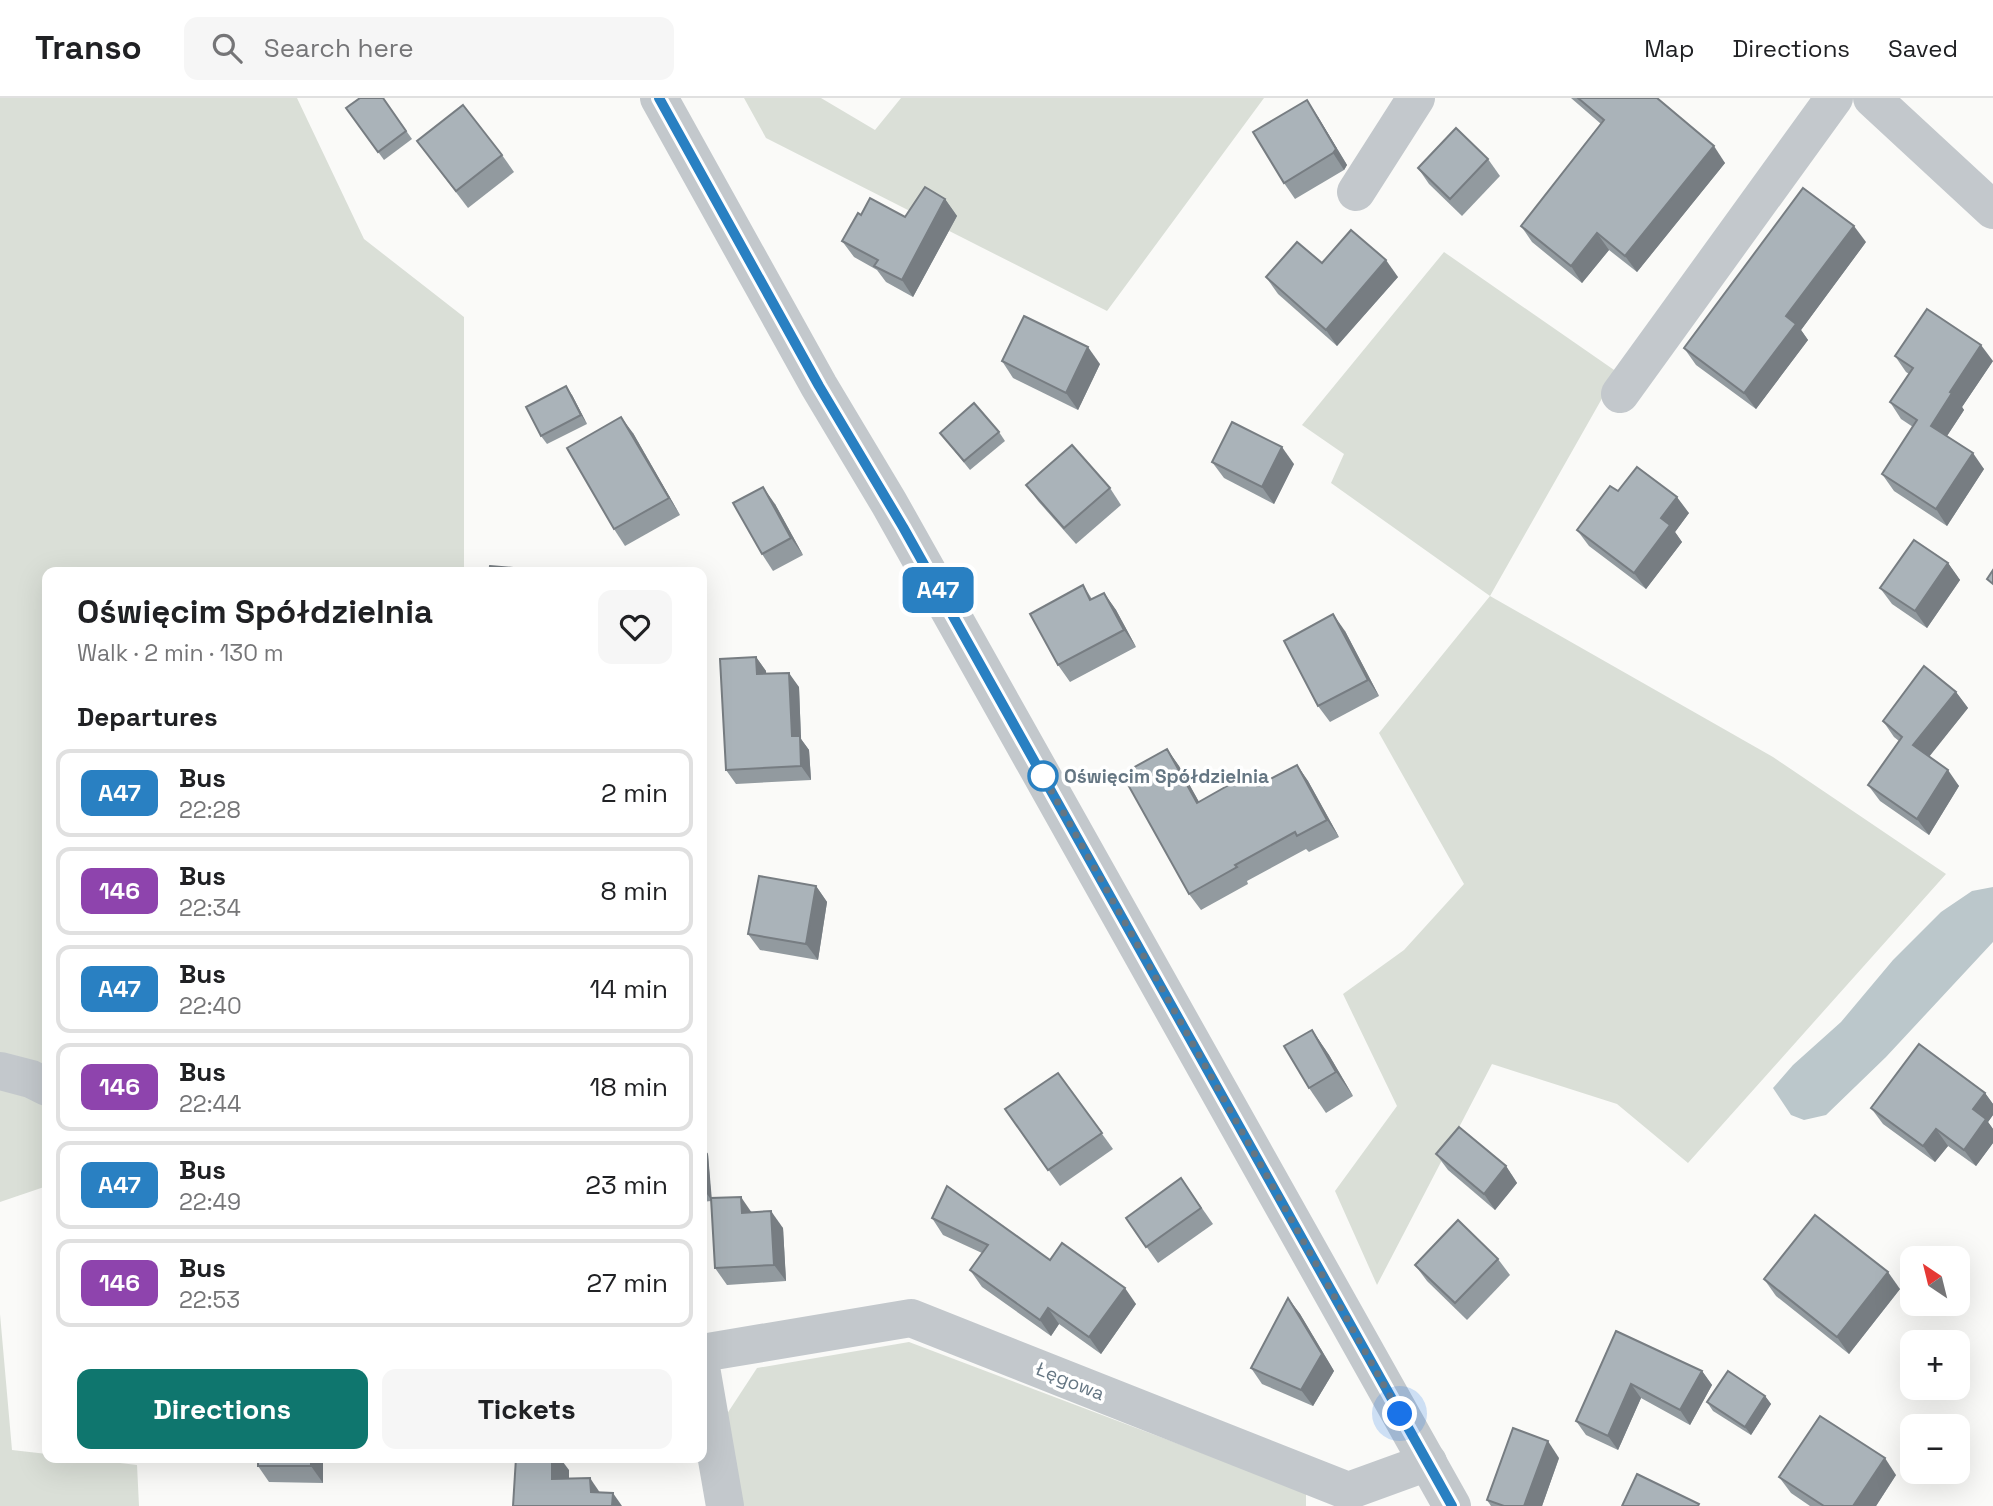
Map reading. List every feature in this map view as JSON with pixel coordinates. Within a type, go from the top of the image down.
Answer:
[{"type":"street","points":[[659,98],[1452,1506]]},
{"type":"street","points":[[1356,192],[1416,98]]},
{"type":"street","points":[[1620,394],[1834,98]]},
{"type":"street","points":[[1872,98],[1993,210]]},
{"type":"street","points":[[0,1071],[42,1084]]},
{"type":"street","name":"Łęgowa","points":[[707,1352],[911,1318],[1349,1498],[1428,1462]]},
{"type":"street","points":[[707,1402],[725,1506]]},
{"type":"shaded area","points":[[0,98],[297,98],[364,239],[464,317],[464,567],[42,567],[42,1188],[0,1202]]},
{"type":"shaded area","points":[[744,98],[821,98],[875,130],[901,98],[1264,98],[1107,311],[766,138]]},
{"type":"shaded area","points":[[1444,252],[1617,372],[1490,596],[1331,483],[1344,454],[1302,425]]},
{"type":"shaded area","points":[[1490,596],[1773,757],[1946,874],[1688,1163],[1617,1104],[1492,1064],[1377,1285],[1335,1191],[1397,1106],[1343,994],[1404,950],[1464,884],[1379,733]]},
{"type":"shaded area","points":[[1993,887],[1993,942],[1886,1057],[1826,1115],[1804,1120],[1791,1115],[1773,1088],[1793,1065],[1841,1022],[1893,960],[1941,912],[1972,891]]},
{"type":"shaded area","points":[[0,1314],[12,1450],[42,1453],[42,1463],[137,1465],[139,1506],[0,1506]]},
{"type":"shaded area","points":[[909,1342],[1306,1492],[1306,1506],[740,1506],[723,1420],[757,1368]]},
{"type":"building","points":[[360,98],[383,98],[406,131],[378,152],[346,108]]},
{"type":"building","points":[[1578,98],[1657,98],[1714,146],[1625,256],[1597,233],[1571,266],[1521,226],[1604,120]]},
{"type":"building","points":[[1307,100],[1336,149],[1284,183],[1253,132]]},
{"type":"building","points":[[463,105],[502,155],[456,191],[417,141]]},
{"type":"building","points":[[1456,128],[1488,159],[1450,199],[1418,168]]},
{"type":"building","points":[[925,187],[945,199],[902,280],[874,266],[878,260],[842,241],[870,198],[905,217]]},
{"type":"building","points":[[1803,188],[1854,226],[1786,316],[1796,324],[1744,393],[1684,348]]},
{"type":"building","points":[[1351,230],[1386,260],[1326,330],[1266,277],[1297,242],[1322,263]]},
{"type":"building","points":[[1927,309],[1981,345],[1931,426],[1973,453],[1936,509],[1882,474],[1917,420],[1890,402],[1913,368],[1895,356]]},
{"type":"building","points":[[1024,316],[1088,347],[1066,393],[1002,361]]},
{"type":"building","points":[[566,386],[581,415],[541,436],[526,407]]},
{"type":"building","points":[[974,403],[999,432],[964,461],[940,433]]},
{"type":"building","points":[[621,417],[669,498],[614,529],[567,448]]},
{"type":"building","points":[[1232,422],[1282,447],[1262,487],[1212,462]]},
{"type":"building","points":[[1072,445],[1110,488],[1064,528],[1026,485]]},
{"type":"building","points":[[1637,467],[1677,497],[1661,518],[1670,525],[1634,573],[1577,530],[1610,486],[1618,491]]},
{"type":"building","points":[[763,487],[791,538],[762,554],[733,503]]},
{"type":"building","points":[[1914,540],[1948,563],[1915,611],[1880,588]]},
{"type":"building","points":[[1993,570],[1993,584],[1987,579]]},
{"type":"building","points":[[1083,585],[1090,600],[1104,593],[1124,630],[1058,665],[1030,614]]},
{"type":"building","points":[[1333,614],[1368,680],[1318,706],[1284,641]]},
{"type":"building","points":[[756,657],[757,674],[789,673],[792,736],[800,736],[801,766],[726,770],[720,659]]},
{"type":"building","points":[[1924,666],[1956,692],[1913,745],[1948,770],[1917,819],[1868,785],[1902,737],[1883,721]]},
{"type":"building","points":[[1167,749],[1197,803],[1250,773],[1257,786],[1297,765],[1327,820],[1297,836],[1295,832],[1189,894],[1122,774]]},
{"type":"building","points":[[759,876],[816,886],[806,944],[748,934]]},
{"type":"building","points":[[1312,1030],[1336,1072],[1309,1088],[1284,1046]]},
{"type":"building","points":[[1919,1044],[1985,1093],[1973,1109],[1986,1119],[1964,1150],[1936,1129],[1923,1146],[1871,1108]]},
{"type":"building","points":[[1058,1073],[1102,1133],[1048,1170],[1005,1109]]},
{"type":"building","points":[[1459,1127],[1506,1166],[1484,1194],[1436,1154]]},
{"type":"building","points":[[1181,1178],[1201,1208],[1146,1247],[1126,1218]]},
{"type":"building","points":[[947,1186],[1050,1260],[1062,1243],[1125,1288],[1089,1337],[1048,1308],[1040,1320],[970,1270],[988,1245],[932,1218]]},
{"type":"building","points":[[741,1197],[742,1213],[771,1211],[774,1265],[715,1268],[711,1198]]},
{"type":"building","points":[[1815,1215],[1888,1272],[1837,1337],[1764,1279]]},
{"type":"building","points":[[1458,1220],[1498,1259],[1455,1303],[1415,1265]]},
{"type":"building","points":[[1288,1298],[1322,1354],[1301,1390],[1251,1368]]},
{"type":"building","points":[[1616,1331],[1702,1371],[1680,1410],[1631,1384],[1608,1436],[1576,1421]]},
{"type":"building","points":[[1728,1371],[1765,1396],[1745,1427],[1707,1402]]},
{"type":"building","points":[[1820,1416],[1885,1458],[1853,1506],[1824,1506],[1779,1477]]},
{"type":"building","points":[[1513,1428],[1548,1441],[1524,1506],[1504,1506],[1487,1500]]},
{"type":"building","points":[[258,1463],[311,1463],[311,1466],[258,1466]]},
{"type":"building","points":[[516,1463],[552,1463],[552,1479],[590,1478],[591,1492],[613,1493],[612,1506],[513,1506]]},
{"type":"building","points":[[1637,1474],[1699,1504],[1698,1506],[1622,1506]]},
{"type":"bus line","name":"A47","points":[[659,98],[1452,1506]]},
{"type":"place","name":"Oświęcim Spółdzielnia","points":[[1043,776]]},
{"type":"route","points":[[1043,776],[1038,767],[1400,1414]]}]
